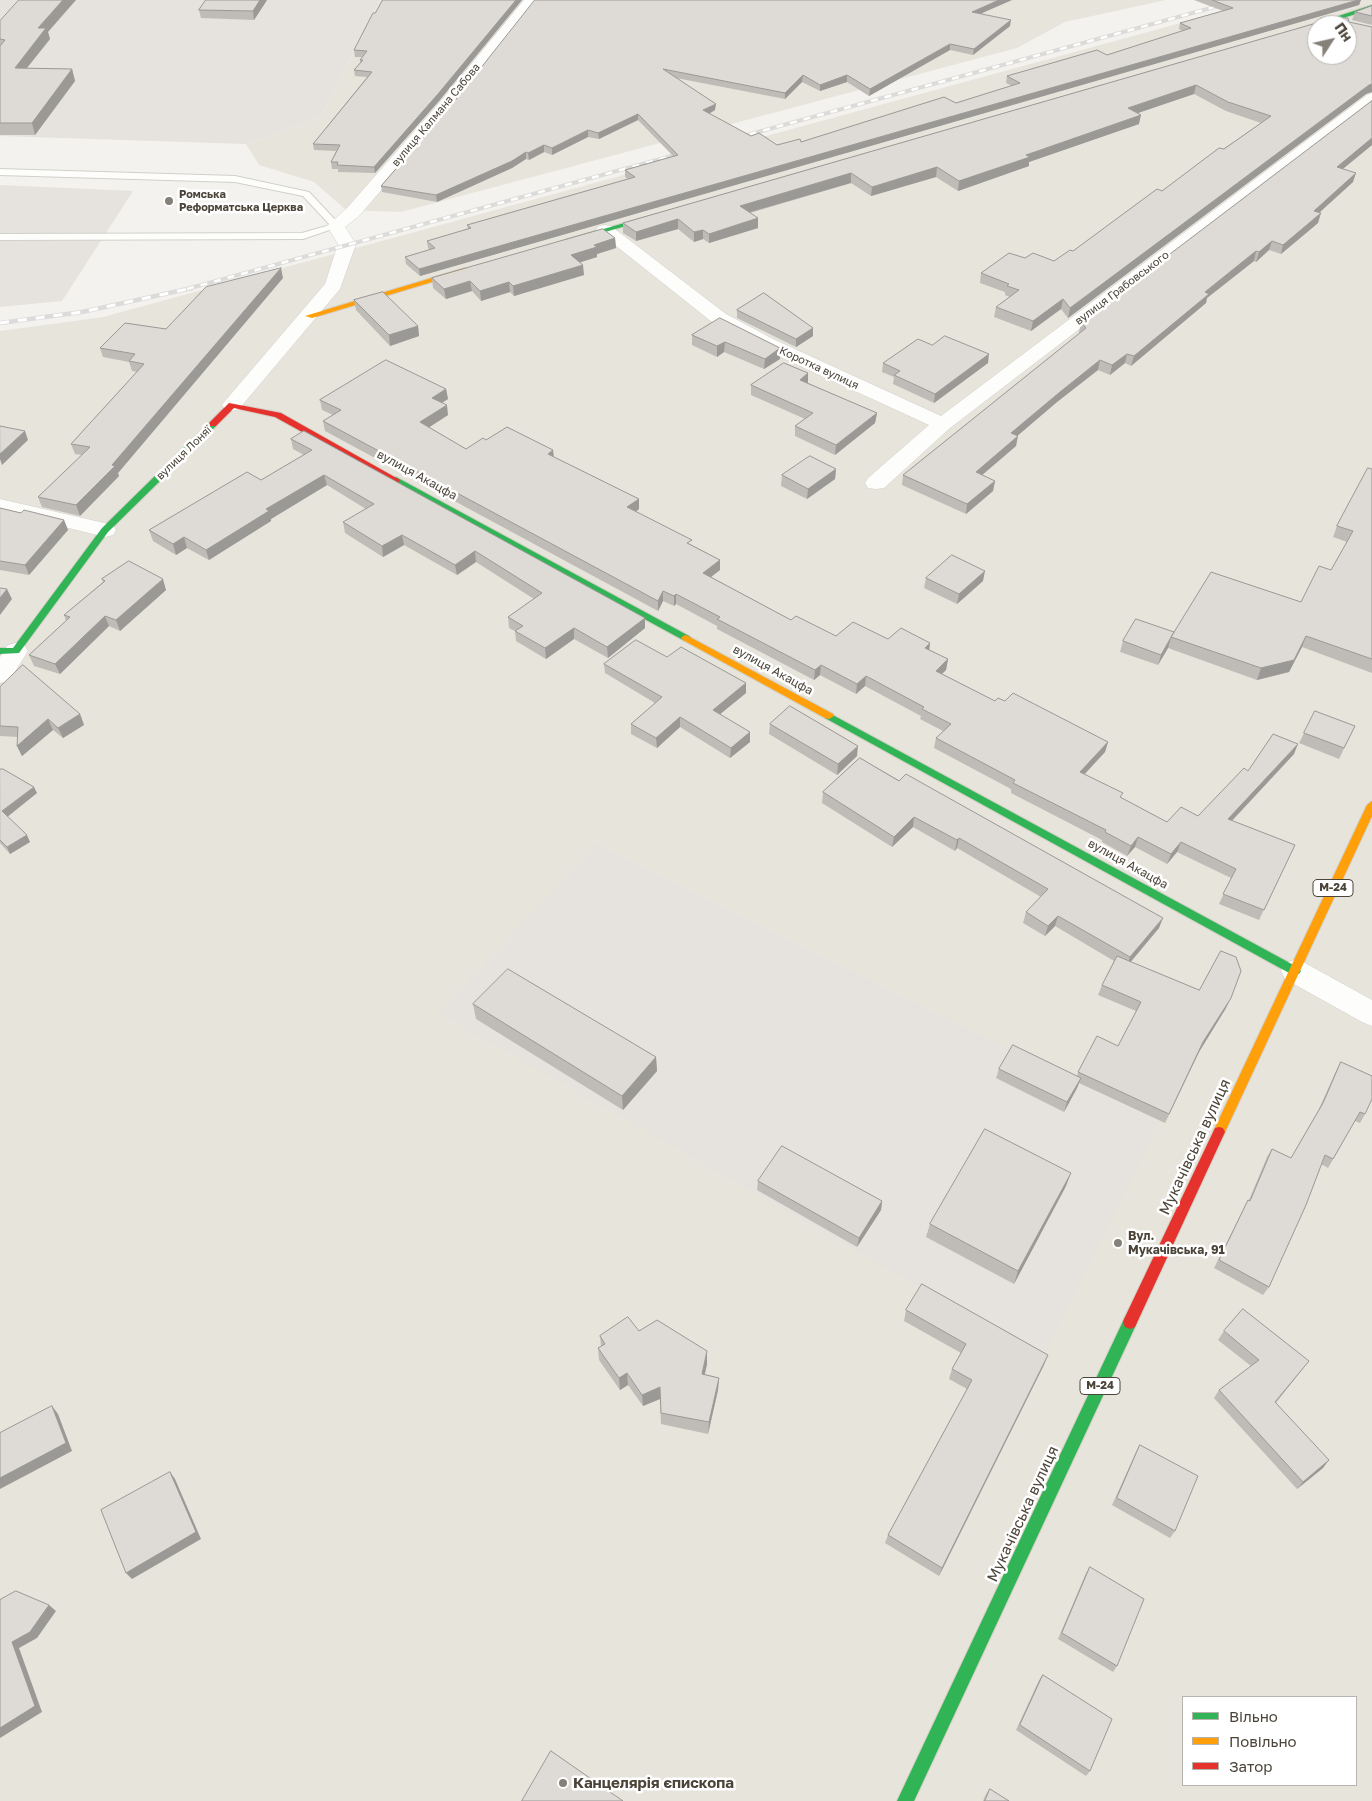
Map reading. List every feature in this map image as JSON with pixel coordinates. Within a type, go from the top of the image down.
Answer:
[{"type":"main road","points":[[1348,15],[1372,7]]},
{"type":"main road","points":[[1292,32],[1307,28]]},
{"type":"main road","points":[[558,244],[672,210]]},
{"type":"main road","points":[[309,316],[481,266]]},
{"type":"main road","name":"вулиця Лоняї","points":[[8,651],[105,530],[232,405]]},
{"type":"main road","name":"вулиця Акацфа","points":[[232,405],[278,415],[1295,971]]},
{"type":"main road","name":"Мукачівська вулиця","points":[[906,1801],[1372,805]]},
{"type":"street","name":"вулиця Калмана Сабова","points":[[336,226],[353,212],[446,105],[531,0]]},
{"type":"street","name":"вулиця Грабовського","points":[[876,483],[943,424],[1372,98]]},
{"type":"street","name":"вулиця Лоняї","points":[[232,405],[334,285],[347,244],[336,226]]},
{"type":"street","name":"Коротка вулиця","points":[[605,230],[719,318],[766,343],[943,424]]},
{"type":"street","points":[[0,505],[105,530]]},
{"type":"street","name":"вулиця Лоняї","points":[[0,674],[8,651]]},
{"type":"street","points":[[1295,971],[1372,1014]]},
{"type":"lane","points":[[0,172],[235,179],[306,194],[336,226],[303,236],[0,237]]},
{"type":"shaded area","points":[[0,0],[380,0],[321,117],[246,144],[0,136]]},
{"type":"shaded area","points":[[380,0],[1166,0],[1065,22],[1017,48],[401,212],[346,210],[314,182],[259,165],[246,144],[321,117]]},
{"type":"shaded area","points":[[1265,0],[1372,0],[1372,1801],[0,1801],[0,331],[103,317]]},
{"type":"shaded area","points":[[0,185],[133,191],[62,301],[0,307]]},
{"type":"shaded area","points":[[597,844],[1158,1123],[1042,1357],[439,1013]]},
{"type":"building","points":[[19,0],[63,0],[38,28],[46,28],[15,68],[72,69],[32,123],[0,123],[0,46],[5,40],[0,39],[0,21]]},
{"type":"building","points":[[206,0],[260,0],[253,11],[199,10]]},
{"type":"building","points":[[383,0],[516,0],[374,167],[337,165],[338,162],[331,162],[340,145],[313,144],[372,72],[354,70],[363,60],[360,60],[367,51],[354,50],[373,13],[375,13]]},
{"type":"building","points":[[535,0],[999,0],[972,12],[1011,20],[974,49],[950,44],[870,89],[847,75],[820,85],[803,75],[785,93],[663,69],[716,104],[703,110],[751,136],[759,133],[777,145],[800,139],[801,142],[944,97],[956,103],[1020,83],[1007,76],[1097,50],[1107,55],[1191,28],[1180,23],[1233,8],[1212,0],[1358,0],[419,269],[405,257],[435,248],[427,241],[471,228],[467,225],[635,177],[625,170],[678,155],[638,114],[598,133],[588,130],[552,148],[544,145],[528,153],[526,152],[512,161],[436,195],[381,186],[453,103]]},
{"type":"building","points":[[1372,6],[1372,16],[1355,12]]},
{"type":"building","points":[[1357,24],[1372,27],[1372,84],[1070,308],[1063,299],[1033,321],[996,307],[1019,290],[981,273],[1009,253],[1025,258],[1033,253],[1054,261],[1070,250],[1073,251],[1157,189],[1162,191],[1219,148],[1224,149],[1271,116],[1228,102],[1196,85],[1128,108],[1141,115],[1026,155],[1030,157],[959,181],[937,167],[872,187],[851,173],[740,206],[758,218],[709,234],[703,230],[694,232],[678,219],[636,232],[623,223],[1307,26],[1307,65],[1357,65]]},
{"type":"building","points":[[1372,101],[1372,138],[1337,167],[1356,173],[1314,211],[1321,213],[1283,245],[1272,241],[1259,252],[1256,251],[1205,292],[1209,294],[1134,356],[1127,354],[1112,365],[1100,360],[1060,392],[1011,433],[1018,436],[976,472],[995,481],[967,504],[903,475],[1086,328],[1081,322]]},
{"type":"building","points":[[603,229],[615,238],[594,245],[597,247],[571,255],[583,265],[513,286],[509,282],[480,291],[470,281],[444,289],[432,278]]},
{"type":"building","points":[[281,268],[112,465],[115,466],[76,505],[38,497],[90,447],[71,444],[144,364],[129,361],[135,354],[100,348],[125,323],[166,329],[206,287]]},
{"type":"building","points":[[383,292],[418,326],[389,335],[354,300]]},
{"type":"building","points":[[764,293],[813,328],[796,339],[737,310]]},
{"type":"building","points":[[720,318],[780,348],[765,359],[725,342],[717,346],[692,335]]},
{"type":"building","points":[[945,336],[989,354],[935,394],[894,375],[900,371],[883,363],[918,339],[932,345]]},
{"type":"building","points":[[386,360],[446,389],[432,398],[447,405],[420,422],[466,449],[483,438],[486,440],[507,427],[553,450],[548,454],[639,499],[627,507],[692,540],[687,543],[720,560],[703,573],[791,620],[796,616],[836,636],[853,622],[888,639],[901,628],[930,643],[925,648],[948,659],[936,671],[995,701],[998,698],[1005,701],[1013,693],[1108,742],[1080,772],[1123,793],[1120,797],[1167,822],[1181,807],[1198,816],[1244,768],[1248,771],[1273,734],[1298,744],[1228,819],[1295,845],[1264,910],[1223,894],[1236,869],[1181,842],[1171,854],[1138,837],[1131,846],[1105,832],[1106,830],[1013,783],[1015,780],[936,738],[951,724],[922,709],[924,707],[866,676],[857,684],[821,665],[815,670],[717,619],[720,617],[676,594],[674,596],[663,591],[658,601],[323,421],[341,410],[320,400]]},
{"type":"building","points":[[784,363],[808,373],[800,380],[877,413],[836,445],[795,426],[813,413],[751,385]]},
{"type":"building","points":[[0,426],[25,431],[0,454]]},
{"type":"building","points":[[304,431],[645,618],[607,647],[574,628],[545,648],[515,631],[523,626],[508,617],[542,593],[475,551],[455,565],[402,535],[382,546],[343,522],[374,504],[324,475],[266,509],[269,511],[206,550],[184,537],[173,544],[149,530],[247,472],[261,480],[312,450],[291,439]]},
{"type":"building","points":[[810,456],[836,469],[808,489],[782,475]]},
{"type":"building","points":[[1368,468],[1372,469],[1372,659],[1306,636],[1294,660],[1261,668],[1171,637],[1211,572],[1301,602],[1319,566],[1331,570],[1353,531],[1337,526]]},
{"type":"building","points":[[0,508],[21,513],[24,510],[64,520],[25,565],[0,561]]},
{"type":"building","points":[[952,555],[985,571],[959,594],[926,578]]},
{"type":"building","points":[[129,561],[163,579],[116,620],[105,616],[55,664],[29,655],[70,617],[64,615],[105,581],[102,579]]},
{"type":"building","points":[[0,588],[7,589],[0,598]]},
{"type":"building","points":[[1136,619],[1174,632],[1161,655],[1123,641]]},
{"type":"building","points":[[636,640],[667,657],[681,647],[746,683],[713,710],[750,732],[731,748],[680,717],[656,738],[631,724],[662,697],[604,664]]},
{"type":"building","points":[[23,665],[80,714],[58,728],[48,719],[17,746],[18,727],[0,726],[0,687]]},
{"type":"building","points":[[790,706],[858,746],[838,764],[770,724]]},
{"type":"building","points":[[1315,711],[1355,726],[1344,748],[1304,733]]},
{"type":"building","points":[[860,758],[899,781],[906,774],[1163,918],[1130,957],[1058,916],[1048,926],[1026,912],[1048,889],[959,838],[957,840],[914,817],[894,837],[823,792]]},
{"type":"building","points":[[0,769],[34,787],[2,811],[27,835],[7,847],[0,840]]},
{"type":"building","points":[[1221,951],[1236,957],[1241,971],[1231,998],[1203,1042],[1169,1114],[1078,1072],[1097,1036],[1118,1046],[1141,1002],[1102,985],[1117,956],[1199,990]]},
{"type":"building","points":[[508,969],[656,1057],[622,1096],[473,1004]]},
{"type":"building","points":[[1013,1045],[1081,1078],[1067,1102],[999,1069]]},
{"type":"building","points":[[1341,1062],[1372,1076],[1372,1099],[1365,1114],[1360,1112],[1333,1159],[1325,1155],[1306,1205],[1269,1287],[1219,1260],[1248,1200],[1250,1201],[1272,1149],[1291,1158],[1323,1103]]},
{"type":"building","points":[[985,1129],[1071,1173],[1018,1271],[930,1224]]},
{"type":"building","points":[[782,1146],[882,1201],[859,1238],[758,1181]]},
{"type":"building","points":[[922,1284],[1048,1355],[942,1568],[888,1535],[972,1380],[952,1369],[966,1344],[906,1310]]},
{"type":"building","points":[[1243,1309],[1309,1361],[1275,1402],[1329,1460],[1303,1482],[1219,1390],[1259,1360],[1224,1331]]},
{"type":"building","points":[[628,1317],[639,1331],[657,1320],[707,1351],[702,1374],[719,1378],[709,1422],[661,1413],[660,1387],[642,1395],[627,1373],[619,1378],[598,1348],[605,1344],[600,1336]]},
{"type":"building","points":[[52,1406],[66,1443],[0,1478],[0,1433]]},
{"type":"building","points":[[1140,1445],[1198,1476],[1175,1531],[1117,1498]]},
{"type":"building","points":[[170,1472],[196,1532],[126,1573],[101,1510]]},
{"type":"building","points":[[1090,1567],[1144,1599],[1117,1666],[1062,1633]]},
{"type":"building","points":[[16,1591],[49,1605],[30,1632],[12,1642],[35,1706],[0,1728],[0,1600]]},
{"type":"building","points":[[1043,1675],[1112,1719],[1090,1771],[1020,1725]]},
{"type":"building","points":[[551,1751],[623,1801],[522,1801]]},
{"type":"building","points":[[990,1789],[1009,1801],[985,1801]]},
{"type":"railway","points":[[736,138],[1240,0]]},
{"type":"railway","points":[[187,289],[686,152]]},
{"type":"railway","points":[[0,323],[82,312],[192,288]]},
{"type":"traffic: fast","points":[[1302,29],[1372,7]]},
{"type":"traffic: fast","points":[[569,240],[658,215]]},
{"type":"traffic: fast","points":[[0,651],[16,651],[105,530],[213,424]]},
{"type":"traffic: fast","points":[[396,480],[686,638]]},
{"type":"traffic: fast","points":[[829,716],[1295,971]]},
{"type":"traffic: fast","points":[[905,1801],[1130,1322]]},
{"type":"traffic: slow","points":[[309,316],[468,270]]},
{"type":"traffic: slow","points":[[686,638],[829,716]]},
{"type":"traffic: slow","points":[[1219,1132],[1372,805]]},
{"type":"traffic: jam","points":[[213,424],[232,405],[278,415],[396,480]]},
{"type":"traffic: jam","points":[[1130,1322],[1219,1132]]},
{"type":"place","name":"Ромська Реформатська Церква","points":[[169,201]]},
{"type":"place","name":"Вул. Мукачівська, 91","points":[[1118,1243]]},
{"type":"place","name":"Канцелярія єпископа","points":[[563,1783]]}]
